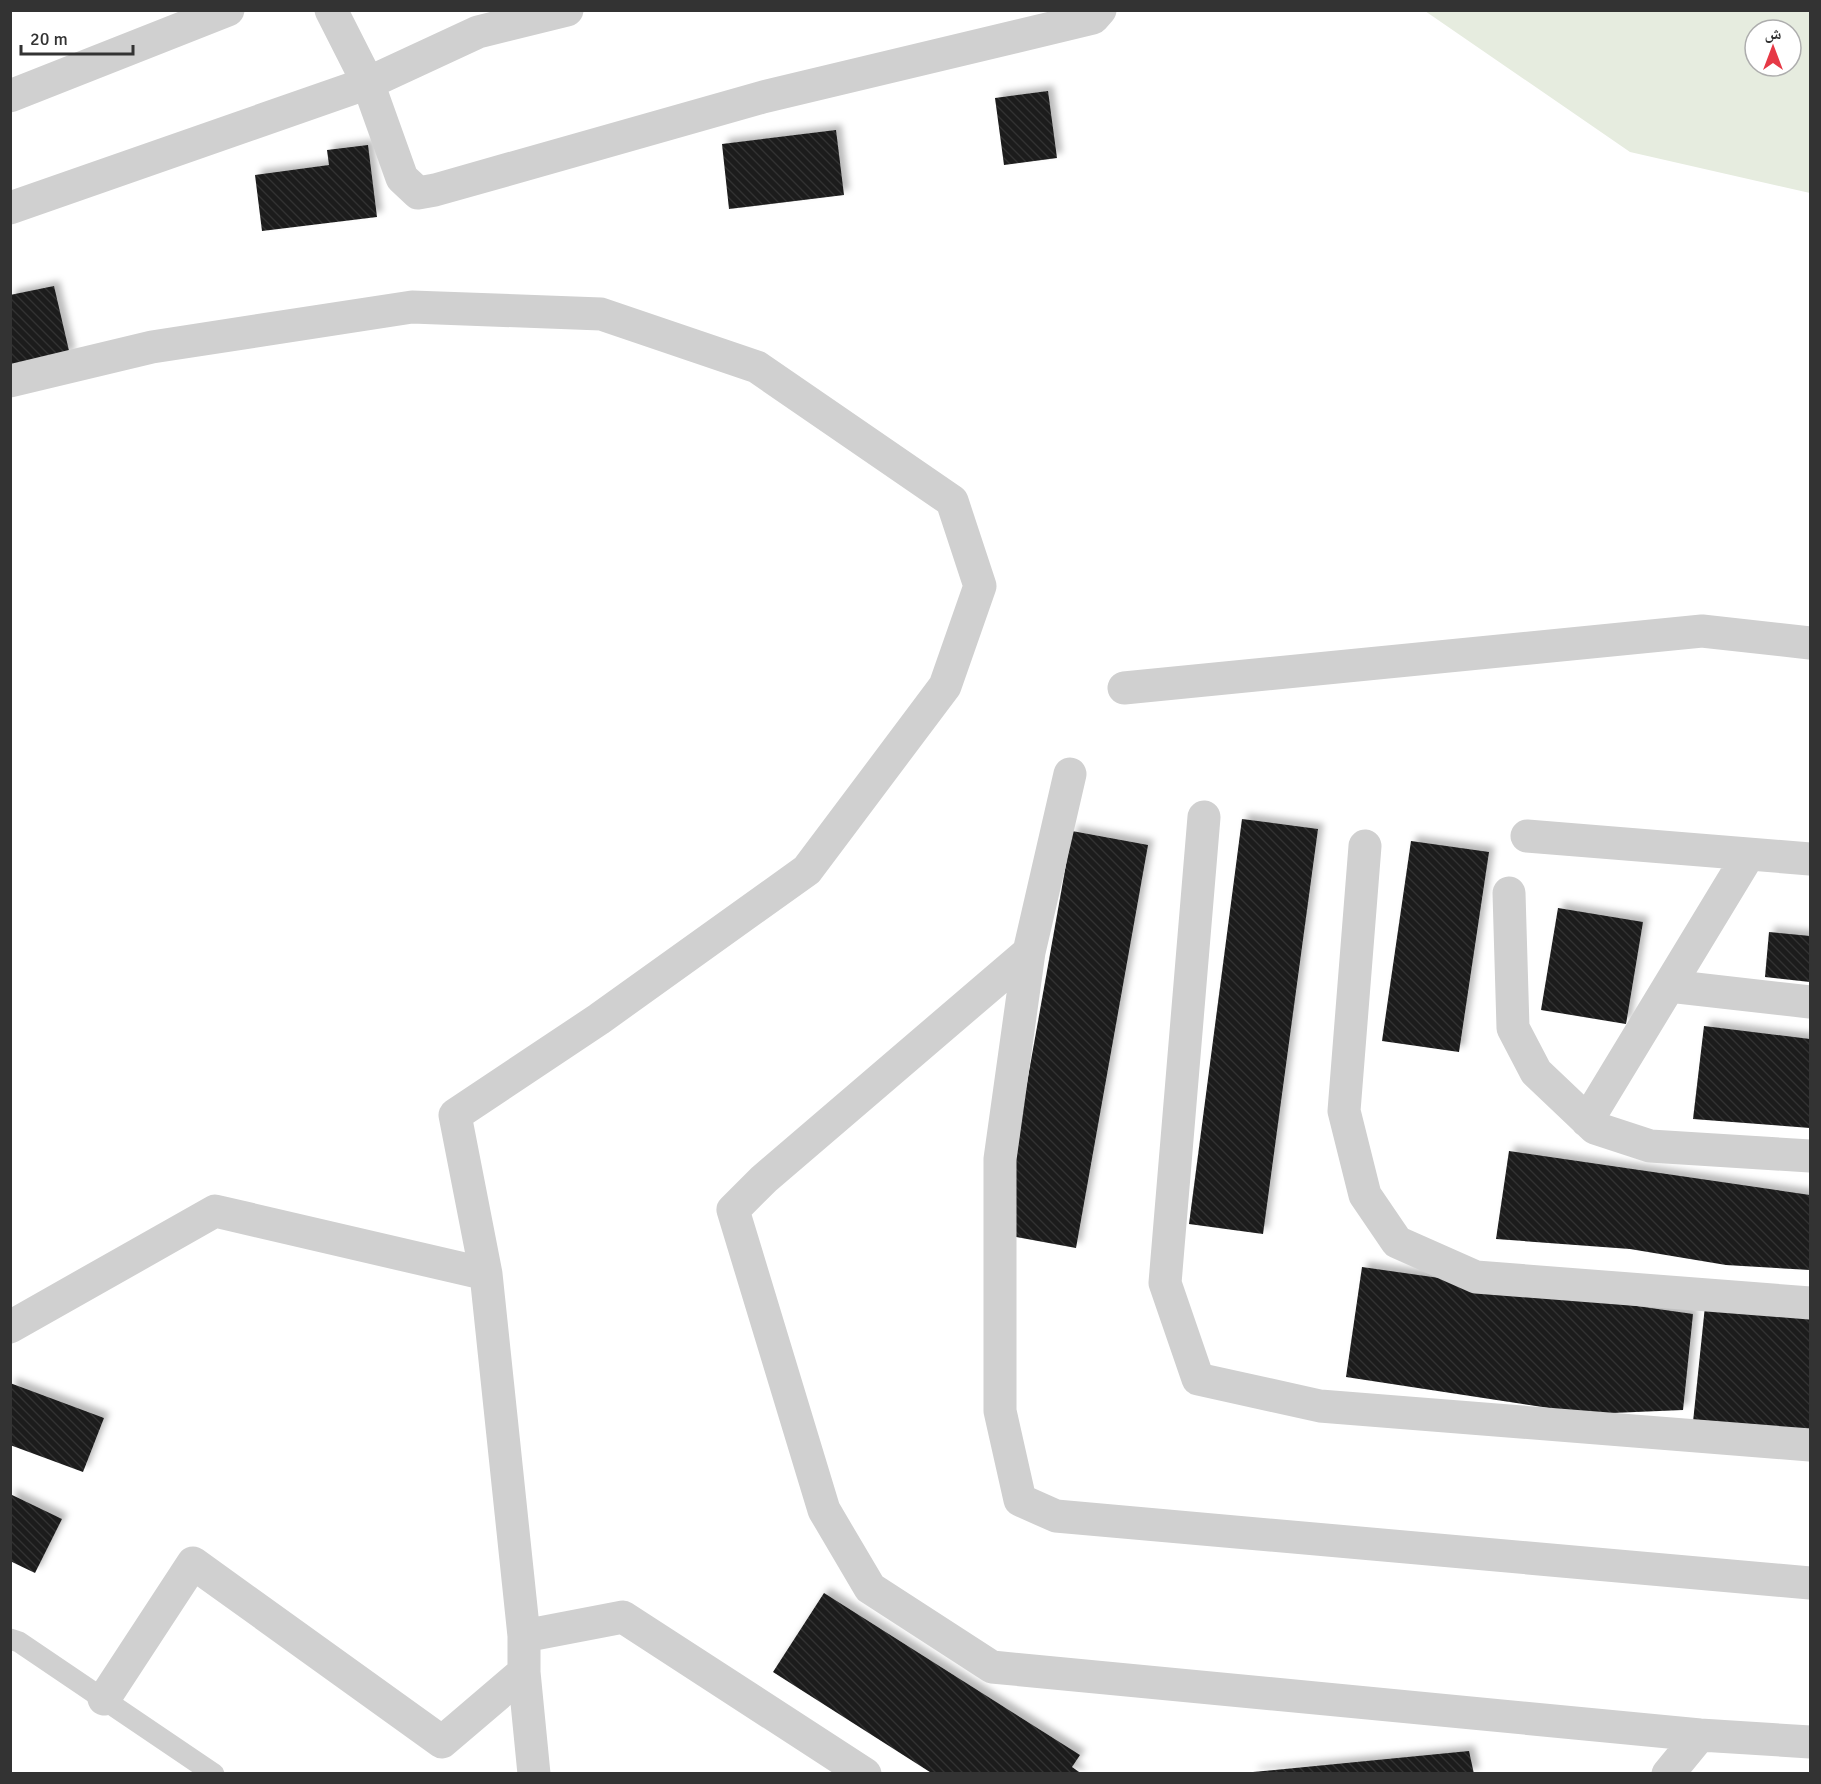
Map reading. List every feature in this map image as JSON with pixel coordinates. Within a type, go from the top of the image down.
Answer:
[{"type":"street","points":[[10,96],[228,10]]},
{"type":"street","points":[[332,10],[368,83],[402,178],[418,193],[447,187],[763,97],[1092,18],[1100,10]]},
{"type":"street","points":[[10,208],[368,83],[478,32],[567,10]]},
{"type":"street","points":[[10,381],[152,347],[412,307],[601,314],[757,367],[952,501],[980,586],[945,686],[807,870],[599,1019],[455,1115],[486,1274],[524,1636],[524,1672],[534,1773]]},
{"type":"street","points":[[1124,688],[1702,631],[1810,643]]},
{"type":"street","points":[[1070,774],[1029,952],[1000,1160],[1000,1411],[1020,1500],[1056,1516],[1810,1583]]},
{"type":"street","points":[[1204,817],[1165,1282],[1198,1378],[1320,1406],[1810,1445]]},
{"type":"street","points":[[1527,836],[1810,859]]},
{"type":"street","points":[[1365,846],[1344,1111],[1365,1195],[1397,1242],[1476,1277],[1810,1303]]},
{"type":"street","points":[[1587,1121],[1749,854]]},
{"type":"street","points":[[1509,893],[1513,1028],[1536,1072],[1595,1128],[1650,1146],[1810,1156]]},
{"type":"street","points":[[1029,952],[764,1179],[732,1210],[824,1510],[870,1588],[992,1667],[1700,1735],[1810,1742]]},
{"type":"street","points":[[1669,986],[1810,1002]]},
{"type":"street","points":[[10,1327],[215,1211],[486,1274]]},
{"type":"street","points":[[104,1699],[193,1563],[442,1742],[524,1672]]},
{"type":"street","points":[[524,1636],[623,1617],[865,1773]]},
{"type":"street","points":[[1668,1773],[1700,1735]]},
{"type":"lane","points":[[10,1639],[19,1642],[214,1773]]},
{"type":"shaded area","points":[[1425,11],[1810,11],[1810,193],[1630,152]]},
{"type":"building","points":[[1048,91],[1057,158],[1004,165],[995,98]]},
{"type":"building","points":[[836,130],[844,195],[729,209],[722,144]]},
{"type":"building","points":[[368,145],[377,217],[262,231],[255,175],[329,165],[327,150]]},
{"type":"building","points":[[54,286],[70,355],[10,368],[10,295]]},
{"type":"building","points":[[1242,819],[1318,829],[1263,1234],[1189,1224]]},
{"type":"building","points":[[1072,831],[1148,845],[1076,1248],[1000,1234]]},
{"type":"building","points":[[1411,841],[1489,852],[1459,1052],[1382,1041]]},
{"type":"building","points":[[1558,908],[1643,922],[1626,1024],[1541,1010]]},
{"type":"building","points":[[1769,932],[1810,936],[1810,982],[1765,977]]},
{"type":"building","points":[[1704,1026],[1810,1039],[1810,1128],[1693,1119]]},
{"type":"building","points":[[1509,1151],[1810,1195],[1810,1270],[1726,1265],[1630,1249],[1496,1239]]},
{"type":"building","points":[[1362,1267],[1693,1314],[1683,1410],[1588,1414],[1346,1377]]},
{"type":"building","points":[[1705,1306],[1810,1317],[1810,1434],[1693,1422]]},
{"type":"building","points":[[10,1383],[104,1418],[83,1472],[10,1445]]},
{"type":"building","points":[[10,1494],[62,1519],[35,1573],[10,1561]]},
{"type":"building","points":[[824,1593],[1080,1755],[1072,1767],[1082,1774],[933,1774],[773,1672]]},
{"type":"building","points":[[1469,1751],[1474,1774],[1253,1774],[1253,1772]]}]
